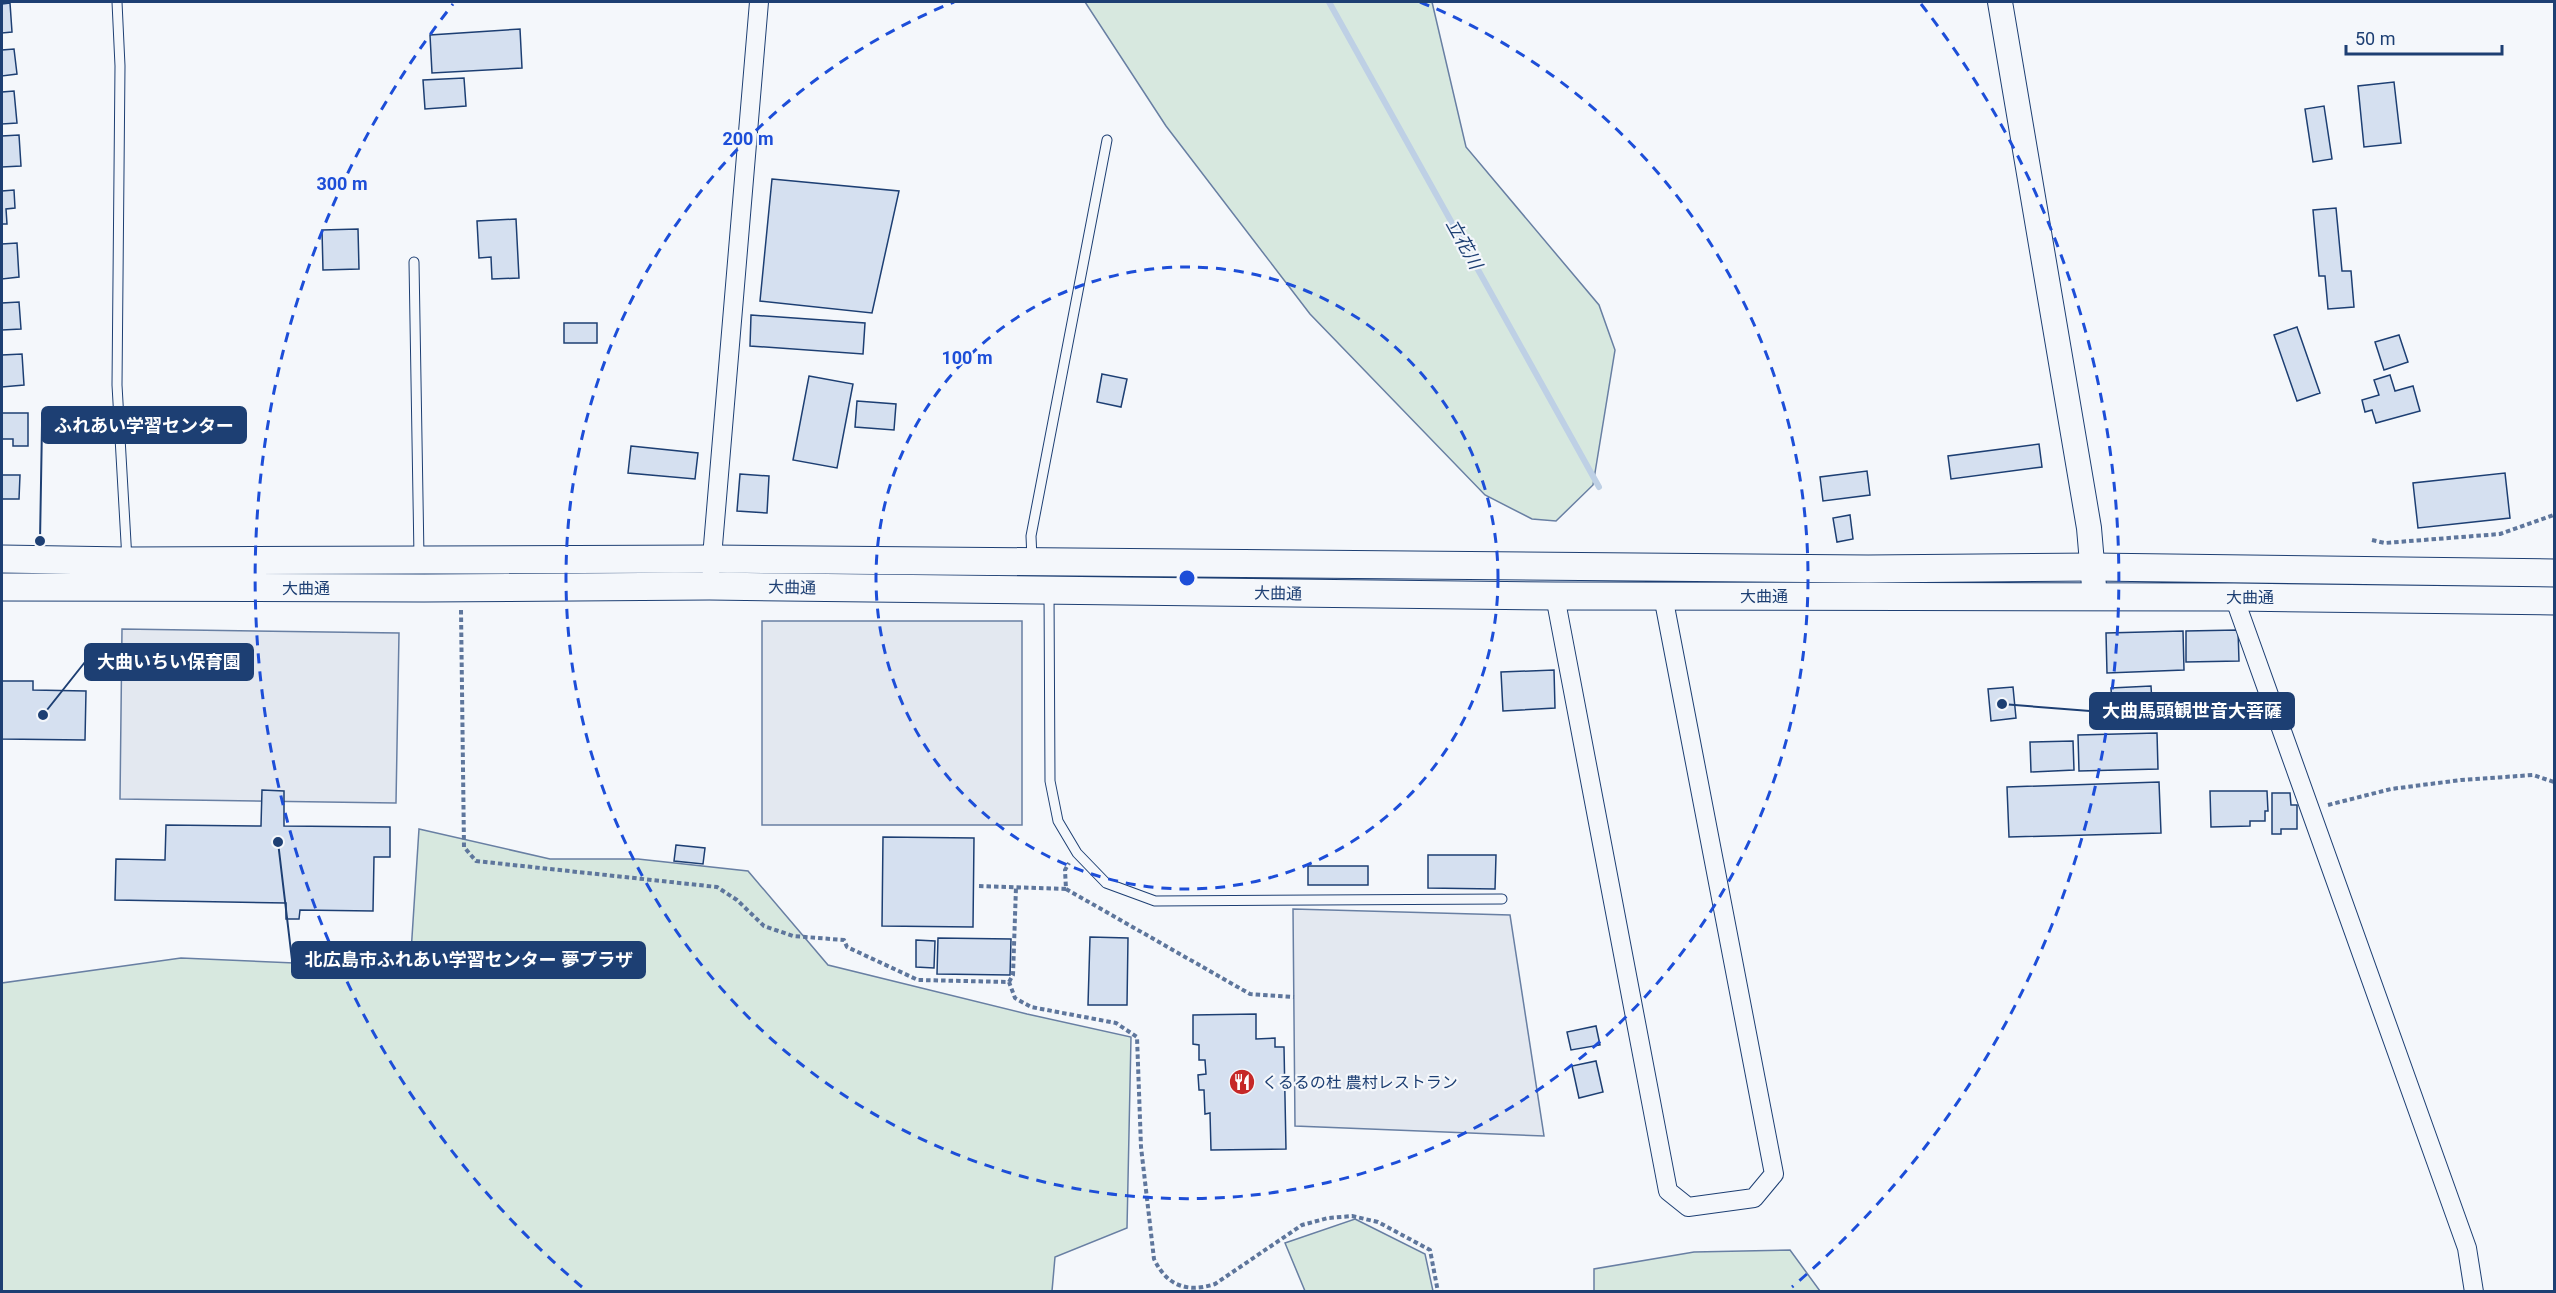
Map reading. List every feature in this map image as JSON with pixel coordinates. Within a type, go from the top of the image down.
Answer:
[{"type":"main road","name":"大曲通","points":[[2,559],[126,574],[460,588],[709,586],[1041,576],[2093,567],[2554,573]]},
{"type":"main road","name":"大曲通","points":[[2,587],[126,574],[420,560],[713,559],[1041,576],[1555,596],[2234,597],[2554,601]]},
{"type":"street","points":[[709,586],[759,2]]},
{"type":"street","points":[[2000,2],[2089,528],[2094,598]]},
{"type":"street","points":[[1555,596],[1668,1191],[1688,1207],[1754,1198],[1774,1174],[1663,596]]},
{"type":"street","points":[[2234,597],[2466,1248],[2474,1292]]},
{"type":"lane","points":[[117,2],[120,66],[117,385],[126,574]]},
{"type":"lane","points":[[1107,140],[1031,536],[1041,576],[1050,781],[1058,821],[1077,853],[1106,883],[1155,901],[1502,899]]},
{"type":"lane","points":[[414,262],[420,560]]},
{"type":"path","points":[[2372,540],[2385,543],[2500,534],[2554,515]]},
{"type":"path","points":[[460,588],[464,847],[476,861],[717,887],[737,900],[764,926],[793,936],[844,940],[847,947],[918,980],[1009,982]]},
{"type":"path","points":[[2310,810],[2391,789],[2461,780],[2533,775],[2554,782]]},
{"type":"path","points":[[1065,889],[1065,870],[1077,853]]},
{"type":"path","points":[[979,886],[1065,889],[1250,994],[1294,998]]},
{"type":"path","points":[[1016,887],[1012,975],[1009,982],[1015,998],[1031,1007],[1116,1023],[1137,1037],[1141,1146],[1154,1259],[1161,1273],[1173,1284],[1202,1288],[1215,1284],[1302,1225],[1328,1218],[1352,1216],[1378,1222],[1430,1250],[1438,1292]]},
{"type":"shaded area","points":[[1085,2],[1432,2],[1466,147],[1599,305],[1615,350],[1593,485],[1556,521],[1532,519],[1485,495],[1310,314],[1166,126]]},
{"type":"shaded area","points":[[762,621],[1022,621],[1022,825],[762,825]]},
{"type":"shaded area","points":[[122,629],[399,633],[396,803],[120,799]]},
{"type":"shaded area","points":[[419,829],[550,859],[638,859],[748,871],[828,965],[1131,1037],[1127,1228],[1055,1257],[1052,1291],[2,1291],[2,983],[181,958],[410,968]]},
{"type":"shaded area","points":[[1293,909],[1510,915],[1544,1136],[1295,1126]]},
{"type":"shaded area","points":[[1355,1219],[1425,1254],[1433,1291],[1305,1291],[1285,1243]]},
{"type":"shaded area","points":[[1790,1250],[1820,1291],[1594,1291],[1594,1269],[1694,1252]]},
{"type":"building","points":[[10,3],[12,32],[2,33],[2,4]]},
{"type":"building","points":[[520,29],[522,68],[432,73],[430,35]]},
{"type":"building","points":[[14,49],[17,74],[2,76],[2,50]]},
{"type":"building","points":[[464,78],[466,106],[425,109],[423,80]]},
{"type":"building","points":[[2394,82],[2401,143],[2364,147],[2358,86]]},
{"type":"building","points":[[14,91],[17,123],[2,124],[2,92]]},
{"type":"building","points":[[2324,106],[2332,159],[2313,162],[2305,109]]},
{"type":"building","points":[[19,135],[21,166],[2,167],[2,136]]},
{"type":"building","points":[[772,179],[899,191],[872,313],[760,301]]},
{"type":"building","points":[[14,190],[15,208],[6,209],[7,224],[2,224],[2,191]]},
{"type":"building","points":[[2336,208],[2342,271],[2351,271],[2354,307],[2328,309],[2325,276],[2319,276],[2313,210]]},
{"type":"building","points":[[516,219],[519,278],[492,279],[491,257],[479,258],[477,221]]},
{"type":"building","points":[[358,229],[359,269],[323,270],[322,230]]},
{"type":"building","points":[[17,243],[19,277],[2,279],[2,244]]},
{"type":"building","points":[[19,302],[21,329],[2,330],[2,303]]},
{"type":"building","points":[[751,315],[865,323],[863,354],[750,346]]},
{"type":"building","points":[[564,323],[597,323],[597,343],[564,343]]},
{"type":"building","points":[[2297,327],[2320,393],[2297,401],[2274,335]]},
{"type":"building","points":[[2399,335],[2408,362],[2384,370],[2375,342]]},
{"type":"building","points":[[22,354],[24,385],[2,387],[2,355]]},
{"type":"building","points":[[1102,374],[1127,379],[1121,407],[1097,402]]},
{"type":"building","points":[[2390,375],[2395,391],[2413,386],[2420,411],[2376,423],[2372,410],[2365,412],[2362,400],[2379,395],[2374,380]]},
{"type":"building","points":[[809,376],[853,384],[837,468],[793,460]]},
{"type":"building","points":[[857,401],[896,404],[894,430],[855,427]]},
{"type":"building","points":[[2,413],[28,413],[28,446],[13,446],[13,439],[2,439]]},
{"type":"building","points":[[2039,444],[2042,467],[1951,479],[1948,456]]},
{"type":"building","points":[[631,446],[698,453],[695,479],[628,473]]},
{"type":"building","points":[[1867,471],[1870,495],[1823,501],[1820,477]]},
{"type":"building","points":[[2505,473],[2510,518],[2418,528],[2413,483]]},
{"type":"building","points":[[740,474],[769,476],[767,513],[737,511]]},
{"type":"building","points":[[2,475],[20,475],[19,499],[2,499]]},
{"type":"building","points":[[1850,515],[1853,539],[1837,542],[1833,518]]},
{"type":"building","points":[[2238,630],[2239,661],[2186,662],[2186,631]]},
{"type":"building","points":[[2183,631],[2184,670],[2107,673],[2106,633]]},
{"type":"building","points":[[1554,670],[1555,708],[1503,711],[1501,672]]},
{"type":"building","points":[[2,681],[33,681],[33,690],[86,691],[85,740],[2,739]]},
{"type":"building","points":[[2151,686],[2153,720],[2113,722],[2111,688]]},
{"type":"building","points":[[2013,687],[2016,718],[1991,721],[1988,689]]},
{"type":"building","points":[[2157,733],[2158,769],[2079,771],[2078,735]]},
{"type":"building","points":[[2073,741],[2074,770],[2031,772],[2030,742]]},
{"type":"building","points":[[2159,782],[2161,833],[2009,837],[2007,787]]},
{"type":"building","points":[[262,790],[284,791],[284,826],[390,827],[390,857],[374,857],[373,911],[300,910],[299,919],[286,919],[286,903],[115,900],[116,859],[165,860],[166,825],[261,826]]},
{"type":"building","points":[[2210,791],[2267,791],[2268,811],[2265,811],[2265,821],[2250,821],[2250,826],[2211,827]]},
{"type":"building","points":[[2272,793],[2290,793],[2291,805],[2297,805],[2297,829],[2281,829],[2281,834],[2272,834]]},
{"type":"building","points":[[883,837],[974,838],[973,927],[882,926]]},
{"type":"building","points":[[676,845],[705,848],[703,864],[674,861]]},
{"type":"building","points":[[1428,855],[1496,855],[1495,889],[1428,888]]},
{"type":"building","points":[[1308,866],[1368,866],[1368,885],[1308,885]]},
{"type":"building","points":[[1090,937],[1128,938],[1127,1005],[1088,1005]]},
{"type":"building","points":[[938,938],[1011,939],[1010,975],[937,974]]},
{"type":"building","points":[[916,940],[935,941],[934,968],[916,967]]},
{"type":"building","name":"くるるの杜 農村レストラン","points":[[1256,1014],[1256,1039],[1275,1038],[1275,1047],[1284,1047],[1286,1149],[1211,1150],[1210,1113],[1205,1114],[1204,1090],[1199,1090],[1198,1075],[1206,1074],[1205,1060],[1199,1060],[1199,1045],[1193,1044],[1193,1015]]},
{"type":"building","points":[[1596,1026],[1600,1045],[1571,1050],[1567,1032]]},
{"type":"building","points":[[1596,1061],[1603,1092],[1579,1098],[1572,1066]]},
{"type":"waterway","name":"立花川","points":[[1329,2],[1599,487]]},
{"type":"place","name":"ふれあい学習センター","points":[[40,541]]},
{"type":"place","name":"大曲馬頭観世音大菩薩","points":[[2002,704]]},
{"type":"place","name":"大曲いちい保育園","points":[[43,715]]},
{"type":"place","name":"北広島市ふれあい学習センター 夢プラザ","points":[[278,842]]},
{"type":"place","name":"くるるの杜 農村レストラン","points":[[1242,1082]]}]
